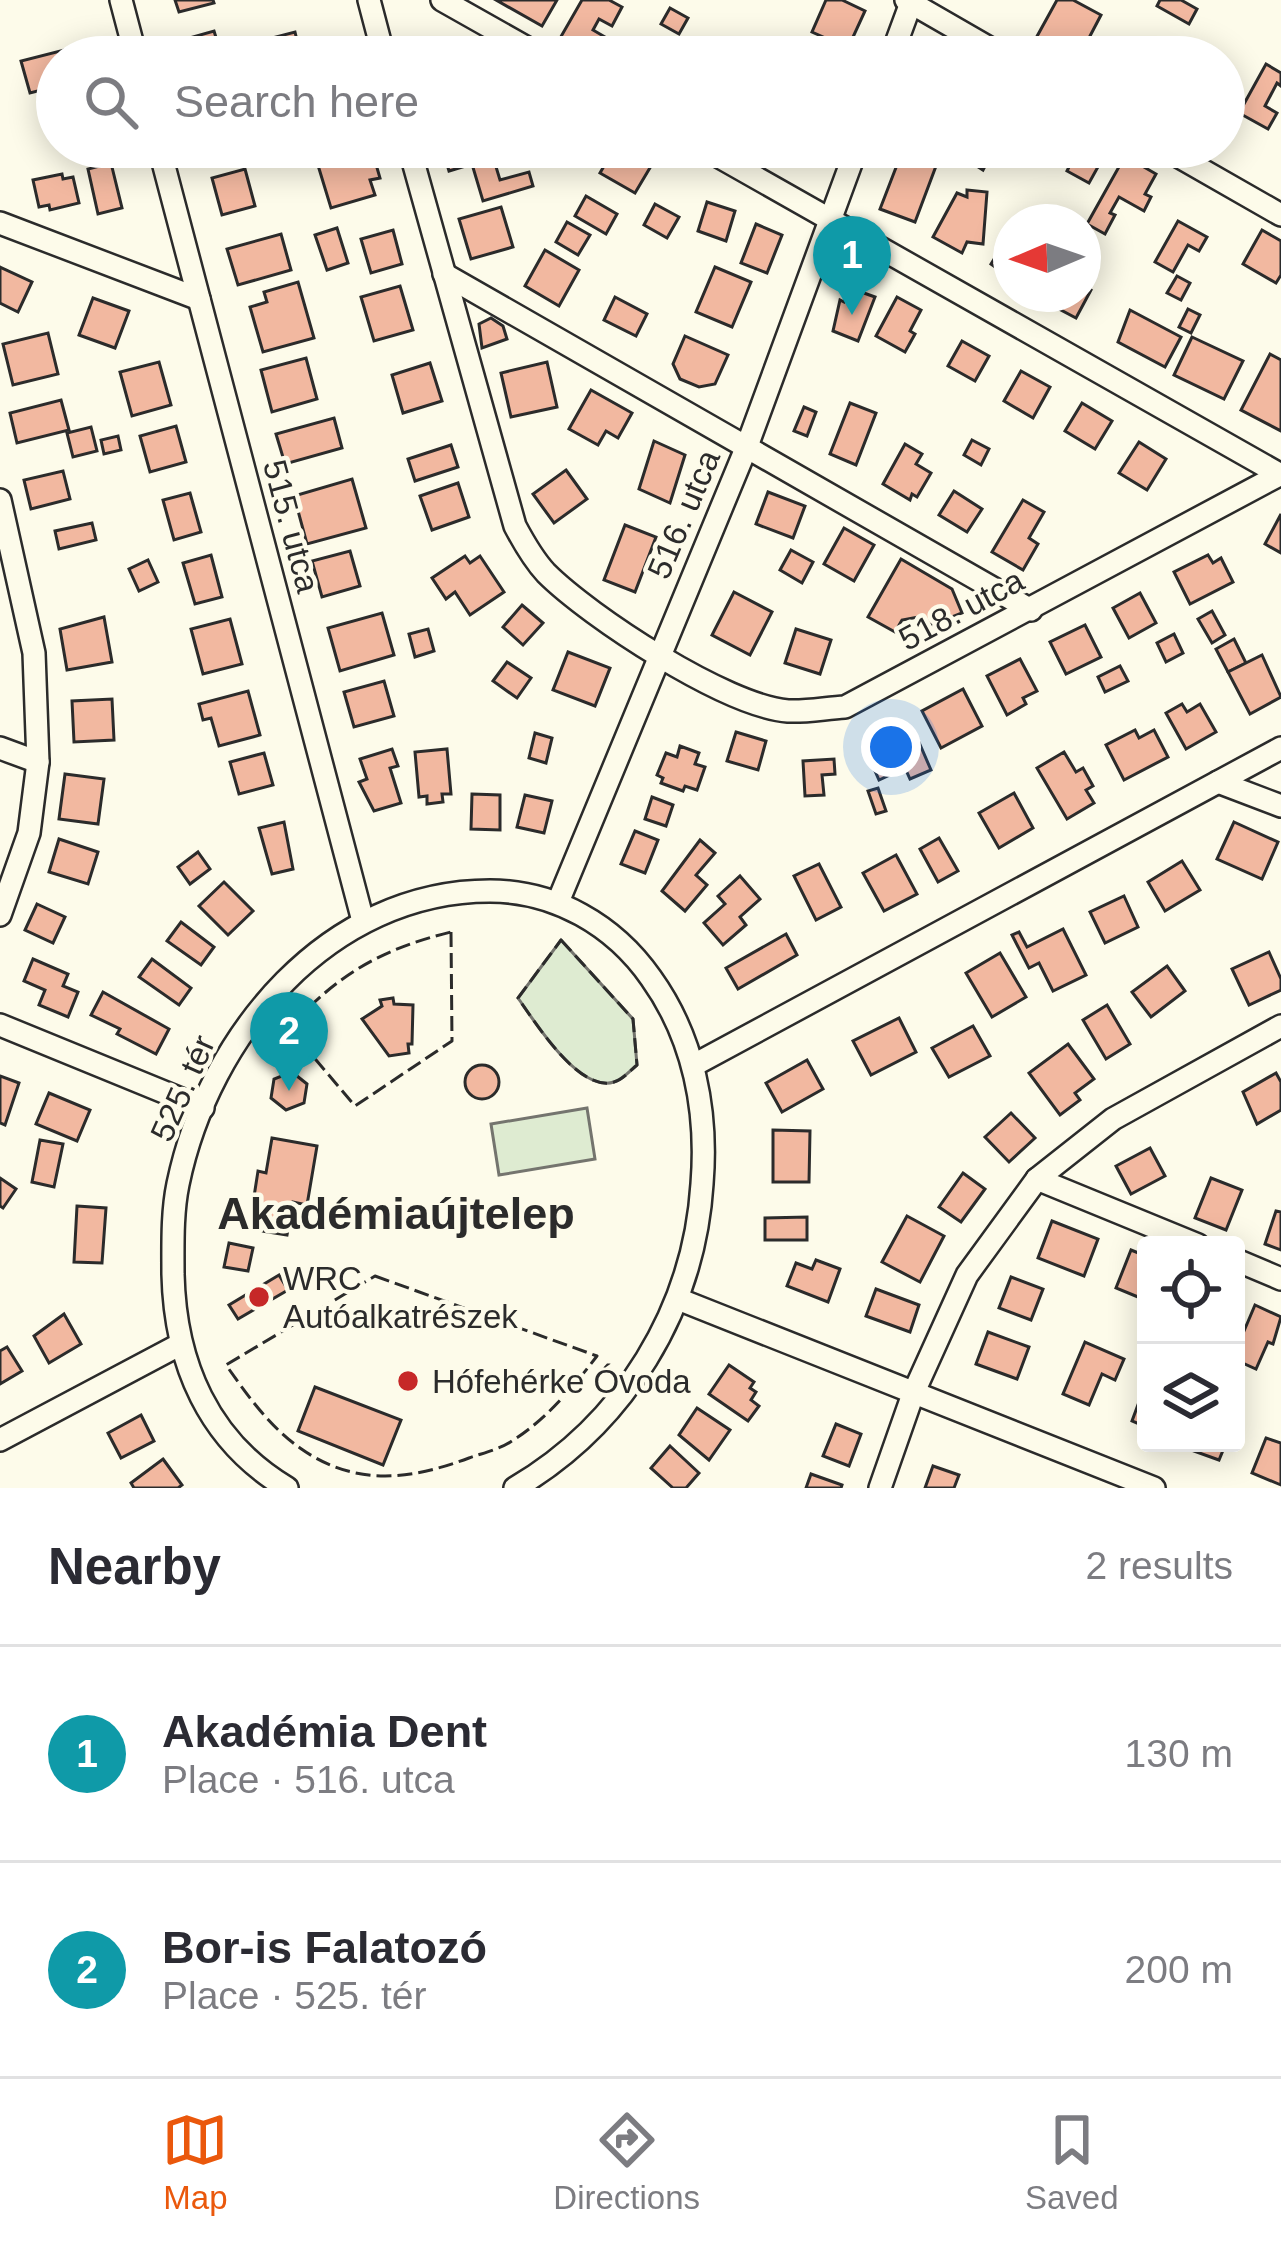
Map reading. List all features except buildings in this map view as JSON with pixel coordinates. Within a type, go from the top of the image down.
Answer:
[{"type":"street","points":[[121,0],[130,36]]},
{"type":"street","points":[[369,0],[378,36]]},
{"type":"street","points":[[442,0],[506,36]]},
{"type":"street","points":[[898,36],[910,1],[969,36]]},
{"type":"street","name":"515. utca","points":[[165,168],[363,921]]},
{"type":"street","name":"518. utca","points":[[415,168],[515,526],[525,544],[551,578],[659,656],[746,700],[787,711],[844,707],[1281,474]]},
{"type":"street","points":[[739,168],[1281,474]]},
{"type":"street","name":"516. utca","points":[[559,902],[747,446],[849,168]]},
{"type":"street","points":[[1199,168],[1281,215]]},
{"type":"street","points":[[0,223],[199,299]]},
{"type":"street","points":[[444,274],[1031,610]]},
{"type":"street","points":[[0,500],[34,653],[38,763],[29,833],[0,915]]},
{"type":"street","points":[[0,748],[38,763]]},
{"type":"street","points":[[694,1065],[1281,748]]},
{"type":"street","points":[[1218,782],[1281,806]]},
{"type":"street","name":"525. tér","points":[[287,1488],[233,1443],[204,1405],[179,1345],[172,1238],[177,1189],[203,1108],[221,1067],[247,1027],[315,952],[363,921],[401,904],[464,891],[515,891],[559,902],[609,932],[641,963],[669,1003],[694,1065],[704,1159],[701,1205],[678,1299],[650,1354],[604,1416],[562,1458],[516,1488]]},
{"type":"street","points":[[0,1025],[203,1108]]},
{"type":"street","points":[[880,1488],[913,1394],[967,1275],[1037,1179],[1113,1119],[1270,1041],[1281,1026]]},
{"type":"street","points":[[1037,1179],[1176,1236]]},
{"type":"street","points":[[1245,1264],[1281,1279]]},
{"type":"street","points":[[678,1299],[1154,1488]]},
{"type":"street","points":[[0,1440],[179,1345]]},
{"type":"green space","points":[[561,940],[633,1019],[637,1065],[617,1081],[601,1083],[573,1067],[518,998]]},
{"type":"green space","points":[[587,1108],[595,1159],[499,1175],[491,1124]]},
{"type":"fence","points":[[451,932],[452,1041],[355,1106],[289,1028],[362,966],[451,932]]},
{"type":"fence","points":[[561,940],[633,1019],[637,1065],[617,1081],[601,1083],[573,1067],[518,998],[561,940]]},
{"type":"fence","points":[[375,1276],[597,1356],[548,1413],[502,1446],[404,1475],[341,1469],[321,1461],[278,1430],[226,1365],[375,1276]]},
{"type":"place","name":"Akadémia Dent","points":[[852,315]]},
{"type":"place","name":"Bor-is Falatozó","points":[[289,1091]]},
{"type":"place","name":"WRC Autóalkatrészek","points":[[259,1297]]},
{"type":"place","name":"Hófehérke Óvoda","points":[[408,1381]]},
{"type":"district","name":"Akadémiaújtelep","points":[[396,1213]]}]
